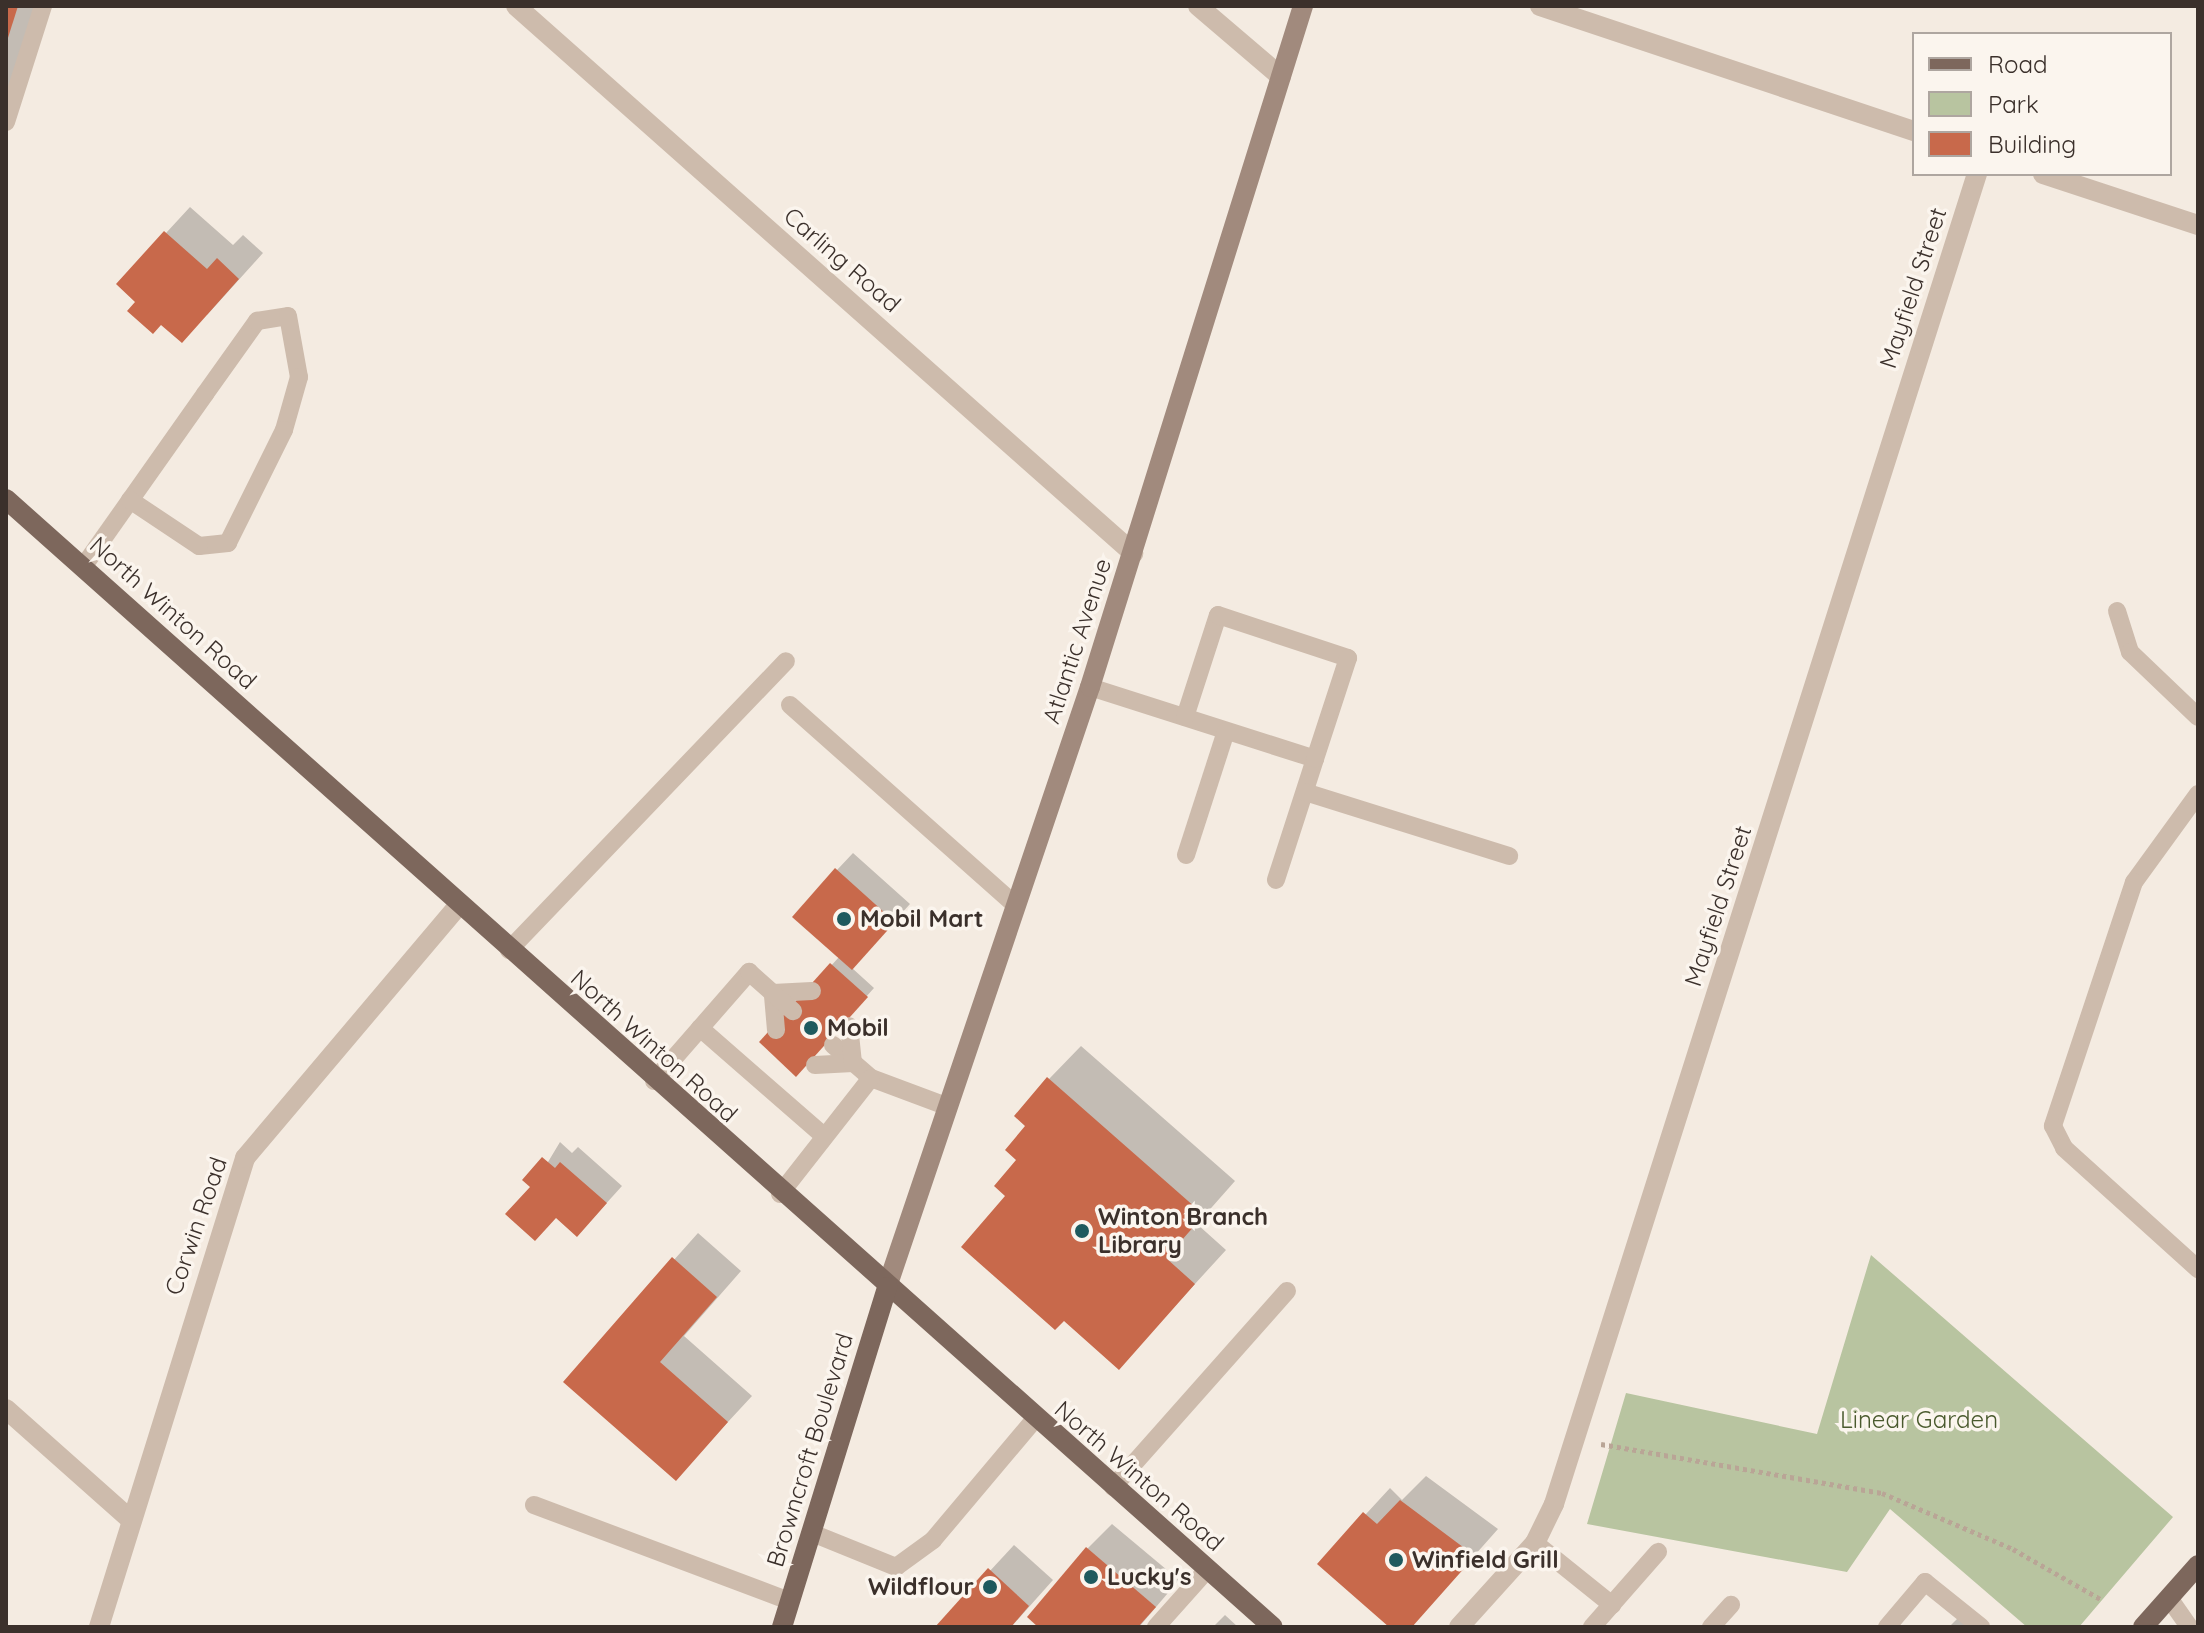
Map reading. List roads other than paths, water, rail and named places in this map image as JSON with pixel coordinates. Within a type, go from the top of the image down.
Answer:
[{"type":"main road","name":"Atlantic Avenue","points":[[887,1287],[1090,687],[1303,6]]},
{"type":"main road","name":"North Winton Road","points":[[6,499],[780,1194],[1273,1627]]},
{"type":"main road","name":"Browncroft Boulevard","points":[[782,1627],[887,1287]]},
{"type":"main road","points":[[2143,1627],[2198,1565]]},
{"type":"street","name":"Carling Road","points":[[516,6],[1133,553]]},
{"type":"street","points":[[1198,6],[1281,77]]},
{"type":"street","points":[[1540,6],[1912,130]]},
{"type":"street","name":"Mayfield Street","points":[[1459,1627],[1535,1543],[1577,1436],[1976,176]]},
{"type":"street","points":[[2049,176],[2198,225]]},
{"type":"street","name":"Corwin Road","points":[[99,1627],[245,1158],[459,905]]},
{"type":"street","points":[[6,1409],[131,1520]]},
{"type":"lane","points":[[6,122],[43,6]]},
{"type":"lane","points":[[83,567],[130,500],[257,321],[288,316],[299,377],[284,430],[228,543],[199,546],[130,500]]},
{"type":"lane","points":[[2117,611],[2130,652],[2198,717]]},
{"type":"lane","points":[[1185,717],[1218,615],[1348,658],[1276,880]]},
{"type":"lane","points":[[509,950],[786,661]]},
{"type":"lane","points":[[1090,687],[1315,759]]},
{"type":"lane","points":[[790,705],[1016,906]]},
{"type":"lane","points":[[1186,855],[1226,731]]},
{"type":"lane","points":[[1305,792],[1509,856]]},
{"type":"lane","points":[[2198,794],[2134,882],[2053,1126],[2064,1148],[2198,1269]]},
{"type":"lane","points":[[654,1081],[749,972],[793,1011]]},
{"type":"lane","points":[[773,993],[812,991]]},
{"type":"lane","points":[[773,993],[776,1030]]},
{"type":"lane","points":[[849,1026],[853,1063]]},
{"type":"lane","points":[[700,1028],[824,1136]]},
{"type":"lane","points":[[833,1045],[871,1078],[946,1106]]},
{"type":"lane","points":[[815,1065],[853,1063]]},
{"type":"lane","points":[[780,1194],[871,1078]]},
{"type":"lane","points":[[1113,1487],[1287,1291]]},
{"type":"lane","points":[[812,1533],[896,1567],[933,1540],[1034,1420]]},
{"type":"lane","points":[[534,1505],[790,1601]]},
{"type":"lane","points":[[1535,1543],[1612,1605]]},
{"type":"lane","points":[[1592,1627],[1658,1552]]},
{"type":"lane","points":[[1156,1627],[1207,1570]]},
{"type":"lane","points":[[1887,1627],[1925,1582],[1981,1627]]},
{"type":"lane","points":[[2169,1598],[2189,1627]]},
{"type":"lane","points":[[1711,1627],[1731,1605]]},
{"type":"place","name":"Mobil Mart","points":[[844,919]]},
{"type":"place","name":"Mobil","points":[[811,1028]]},
{"type":"place","name":"Winton Branch Library","points":[[1082,1231]]},
{"type":"place","name":"Winfield Grill","points":[[1396,1560]]},
{"type":"place","name":"Lucky's","points":[[1091,1577]]},
{"type":"place","name":"Wildflour","points":[[990,1587]]},
{"type":"park label","name":"Linear Garden","points":[[1919,1420]]}]
